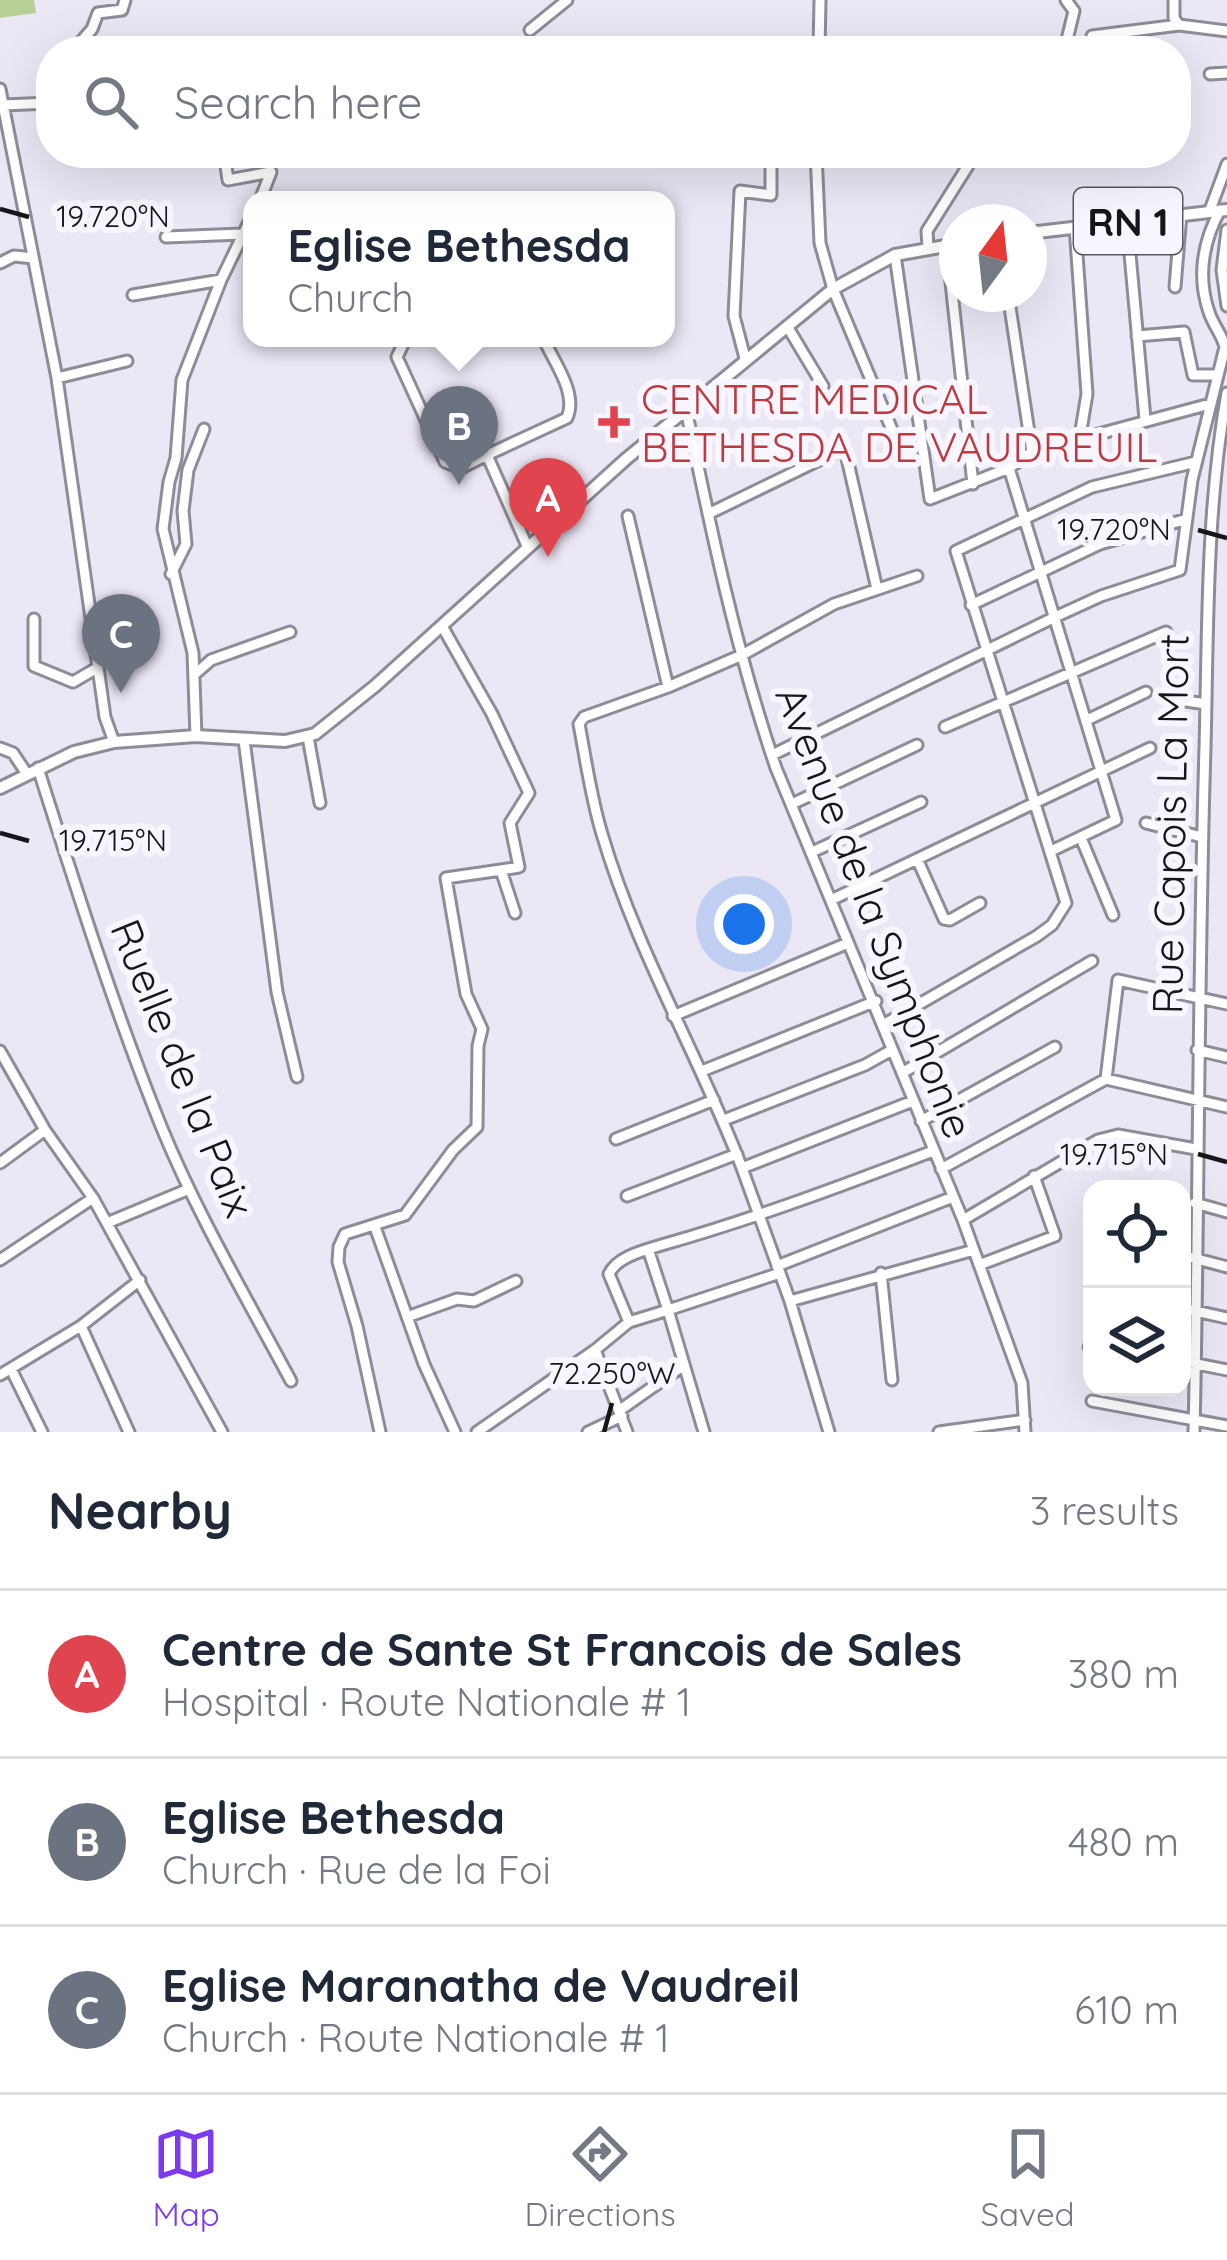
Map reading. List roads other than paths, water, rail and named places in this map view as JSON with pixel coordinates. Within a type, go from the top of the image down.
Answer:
[{"type":"main road","name":"RN 1","points":[[1047,231],[1219,210]]},
{"type":"main road","points":[[0,788],[74,752],[114,742],[196,736],[308,737],[348,710],[686,409],[833,289],[895,255],[939,246]]},
{"type":"street","points":[[86,36],[98,13],[122,10],[125,0]]},
{"type":"street","points":[[530,30],[567,0]]},
{"type":"street","points":[[819,36],[820,0]]},
{"type":"street","points":[[1066,0],[1073,10],[1067,36]]},
{"type":"street","points":[[1174,0],[1179,25]]},
{"type":"street","points":[[1092,36],[1179,25],[1227,31]]},
{"type":"street","points":[[1210,74],[1227,73]]},
{"type":"street","points":[[0,89],[57,378],[97,668],[114,742]]},
{"type":"street","points":[[3,105],[36,104]]},
{"type":"street","points":[[772,755],[1054,617],[1180,570],[1196,462],[1225,346],[1205,296],[1203,250],[1219,210],[1227,164]]},
{"type":"street","points":[[226,168],[228,180],[271,172],[264,191]]},
{"type":"street","points":[[746,358],[734,316],[740,191],[771,195],[771,168]]},
{"type":"street","points":[[817,168],[820,243],[833,289],[895,437]]},
{"type":"street","points":[[928,247],[927,231],[967,168]]},
{"type":"street","points":[[1175,287],[1181,214]]},
{"type":"street","points":[[1126,221],[1145,419]]},
{"type":"street","points":[[1075,227],[1087,394],[1080,436]]},
{"type":"street","points":[[1227,230],[1222,270],[1227,306]]},
{"type":"street","points":[[166,237],[242,234],[182,380],[176,458],[163,529],[193,653],[196,736]]},
{"type":"street","points":[[895,255],[928,498],[933,500],[1009,468],[1031,452],[1210,404]]},
{"type":"street","points":[[0,263],[14,256],[33,258]]},
{"type":"street","points":[[133,295],[221,280]]},
{"type":"street","points":[[958,312],[973,484]]},
{"type":"street","points":[[1011,312],[1031,452]]},
{"type":"street","points":[[787,326],[823,386]]},
{"type":"street","points":[[1137,337],[1184,332],[1192,375],[1216,375]]},
{"type":"street","points":[[402,347],[398,357],[446,462],[461,468],[567,418],[571,398],[547,347]]},
{"type":"street","points":[[57,378],[127,361]]},
{"type":"street","name":"Rue Capois La Mort","points":[[1191,1233],[1206,704],[1220,434],[1227,393]]},
{"type":"street","name":"Avenue de la Symphonie","points":[[686,409],[742,655],[772,755],[963,1220],[1022,1383],[1025,1426]]},
{"type":"street","points":[[171,574],[186,544],[183,511],[188,470],[204,429]]},
{"type":"street","points":[[708,514],[842,449],[877,589]]},
{"type":"street","points":[[487,455],[528,548]]},
{"type":"street","points":[[883,1025],[1052,925],[1066,903],[956,551],[1092,487],[1196,462]]},
{"type":"street","points":[[1009,468],[1116,822],[1051,851]]},
{"type":"street","points":[[628,516],[668,687]]},
{"type":"street","points":[[971,604],[1100,544],[1187,519]]},
{"type":"street","points":[[829,1432],[790,1301],[737,1154],[673,1016],[602,834],[579,724],[584,717],[742,655],[834,604],[916,575]]},
{"type":"street","points":[[34,619],[34,666],[73,682],[97,668]]},
{"type":"street","points":[[380,1432],[338,1262],[339,1246],[346,1234],[405,1215],[453,1150],[477,1127],[482,1029],[466,994],[446,878],[519,867],[510,824],[530,793],[442,626]]},
{"type":"street","points":[[194,675],[211,660],[240,647],[290,632]]},
{"type":"street","points":[[945,727],[1166,632]]},
{"type":"street","points":[[1087,720],[1146,692]]},
{"type":"street","points":[[1166,698],[1206,704]]},
{"type":"street","points":[[308,737],[320,803]]},
{"type":"street","points":[[244,740],[277,992],[297,1077]]},
{"type":"street","points":[[792,804],[916,745]]},
{"type":"street","points":[[0,748],[32,771]]},
{"type":"street","points":[[831,900],[1150,748]]},
{"type":"street","name":"Ruelle de la Paix","points":[[32,771],[161,1126],[189,1189],[291,1381]]},
{"type":"street","points":[[812,852],[921,802]]},
{"type":"street","points":[[1146,823],[1202,837]]},
{"type":"street","points":[[1081,838],[1113,915]]},
{"type":"street","points":[[918,861],[944,919],[980,903]]},
{"type":"street","points":[[501,871],[515,913]]},
{"type":"street","points":[[673,1016],[848,944]]},
{"type":"street","points":[[902,1073],[1092,962]]},
{"type":"street","points":[[1106,1079],[1118,980],[1227,1004]]},
{"type":"street","points":[[702,1071],[876,1001]]},
{"type":"street","points":[[921,1121],[1055,1047]]},
{"type":"street","points":[[724,1120],[892,1050]]},
{"type":"street","points":[[1197,1050],[1227,1057]]},
{"type":"street","points":[[0,1052],[45,1130],[93,1198],[222,1432]]},
{"type":"street","points":[[941,1169],[1106,1079],[1227,1107]]},
{"type":"street","points":[[616,1138],[714,1100]]},
{"type":"street","points":[[742,1168],[913,1101]]},
{"type":"street","points":[[0,1163],[45,1130]]},
{"type":"street","points":[[963,1220],[1098,1140],[1118,1135],[1196,1149]]},
{"type":"street","points":[[629,1322],[609,1270],[648,1249],[759,1217],[933,1150]]},
{"type":"street","points":[[626,1196],[737,1154]]},
{"type":"street","points":[[979,1265],[1054,1236],[1034,1176]]},
{"type":"street","points":[[107,1223],[189,1189]]},
{"type":"street","points":[[478,1432],[492,1428],[629,1322],[778,1269],[953,1197]]},
{"type":"street","points":[[0,1260],[93,1198]]},
{"type":"street","points":[[1195,1203],[1227,1212]]},
{"type":"street","points":[[375,1227],[455,1432]]},
{"type":"street","points":[[648,1249],[704,1432]]},
{"type":"street","points":[[790,1301],[974,1250]]},
{"type":"street","points":[[1191,1257],[1227,1267]]},
{"type":"street","points":[[881,1274],[892,1380]]},
{"type":"street","name":"Rue Capois La Mort","points":[[1191,1279],[1194,1432]]},
{"type":"street","points":[[0,1375],[81,1326],[140,1280]]},
{"type":"street","points":[[407,1317],[457,1299],[474,1301],[515,1281]]},
{"type":"street","points":[[1191,1309],[1227,1318]]},
{"type":"street","points":[[81,1326],[129,1432]]},
{"type":"street","points":[[595,1350],[627,1432]]},
{"type":"street","points":[[1191,1362],[1227,1370]]},
{"type":"street","points":[[588,1432],[684,1365]]},
{"type":"street","points":[[11,1369],[42,1432]]},
{"type":"street","points":[[1092,1401],[1227,1426]]},
{"type":"street","points":[[938,1432],[1025,1426]]},
{"type":"place","name":"CENTRE MEDICAL BETHESDA DE VAUDREUIL","points":[[614,422]]},
{"type":"place","name":"Eglise Bethesda","points":[[459,485]]},
{"type":"place","name":"Centre de Sante St Francois de Sales","points":[[548,557]]},
{"type":"place","name":"Eglise Maranatha de Vaudreil","points":[[121,693]]}]
